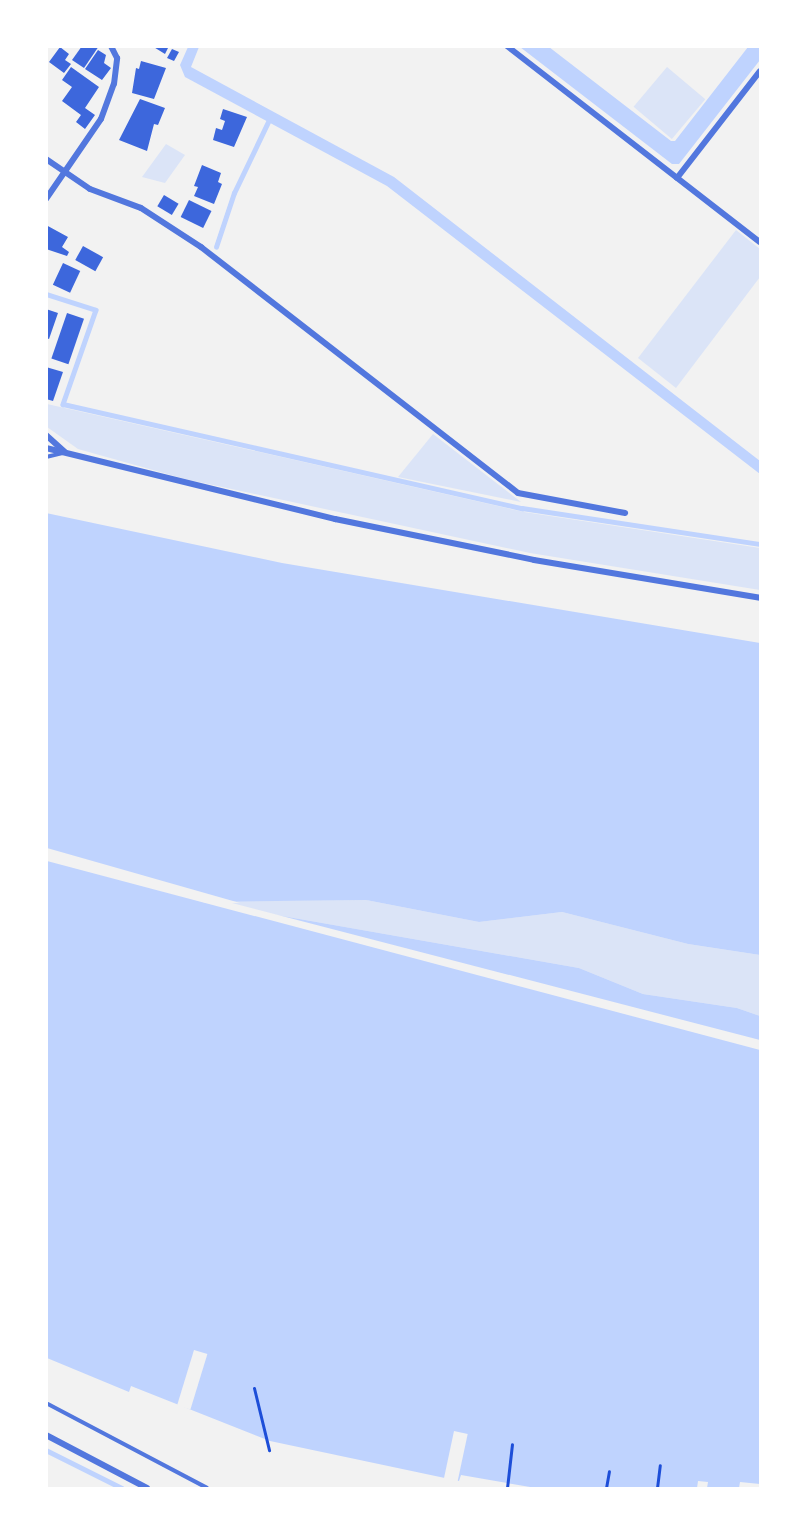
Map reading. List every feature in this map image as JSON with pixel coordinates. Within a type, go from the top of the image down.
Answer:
[{"type":"street","points":[[46,198],[101,119],[114,84],[117,58],[111,46]]},
{"type":"street","points":[[507,46],[760,242]]},
{"type":"street","points":[[677,178],[760,72]]},
{"type":"street","points":[[46,159],[90,189],[141,208],[201,247],[518,493],[625,513]]},
{"type":"street","points":[[46,435],[65,452]]},
{"type":"street","points":[[46,448],[335,519],[534,560],[760,598]]},
{"type":"street","points":[[46,1435],[147,1488]]},
{"type":"lane","points":[[46,458],[65,452]]},
{"type":"lane","points":[[46,1403],[207,1488]]},
{"type":"path","points":[[254,1388],[269,1450]]},
{"type":"path","points":[[507,1488],[512,1444]]},
{"type":"path","points":[[657,1488],[660,1466]]},
{"type":"path","points":[[606,1488],[609,1471]]},
{"type":"shaded area","points":[[667,67],[705,99],[672,139],[634,107]]},
{"type":"shaded area","points":[[166,144],[185,155],[165,183],[142,177]]},
{"type":"shaded area","points":[[736,230],[760,249],[760,277],[676,388],[638,358]]},
{"type":"shaded area","points":[[47,404],[524,512],[760,548],[760,590],[530,553],[185,479],[78,449],[47,427]]},
{"type":"shaded area","points":[[433,434],[521,502],[398,477]]},
{"type":"shaded area","points":[[366,900],[479,922],[562,912],[688,944],[760,955],[760,1016],[737,1008],[643,994],[579,968],[197,901]]},
{"type":"water","points":[[188,47],[199,47],[191,67],[394,177],[760,461],[760,474],[387,186],[185,77],[180,65]]},
{"type":"water","points":[[520,47],[549,47],[671,141],[675,141],[748,47],[760,47],[760,60],[679,164],[672,164]]},
{"type":"water","points":[[46,513],[282,563],[760,643],[760,955],[688,944],[562,912],[479,922],[366,900],[203,902],[579,968],[643,994],[737,1008],[760,1016],[760,1484],[740,1482],[739,1488],[707,1488],[708,1482],[698,1481],[697,1488],[536,1488],[461,1475],[459,1481],[270,1441],[131,1386],[129,1392],[47,1358]]},
{"type":"pier","points":[[47,848],[240,903],[232,903],[760,1040],[760,1050],[47,861]]},
{"type":"pier","points":[[194,1350],[207,1354],[190,1410],[177,1405]]},
{"type":"pier","points":[[454,1431],[468,1434],[458,1482],[444,1479]]},
{"type":"building","points":[[82,46],[99,46],[84,68],[72,60]]},
{"type":"building","points":[[152,46],[169,46],[165,54]]},
{"type":"building","points":[[60,47],[69,54],[65,60],[71,64],[64,73],[49,62]]},
{"type":"building","points":[[172,49],[179,52],[174,61],[167,58]]},
{"type":"building","points":[[98,50],[106,55],[104,63],[111,68],[102,80],[85,69]]},
{"type":"building","points":[[141,61],[166,68],[154,99],[132,93],[136,68],[139,69]]},
{"type":"building","points":[[71,67],[99,87],[85,108],[95,115],[85,129],[76,122],[81,115],[62,101],[72,87],[62,80]]},
{"type":"building","points":[[140,99],[165,108],[158,125],[154,124],[147,151],[119,140]]},
{"type":"building","points":[[223,109],[247,117],[234,147],[213,140],[216,128],[222,130],[225,121],[220,119]]},
{"type":"building","points":[[202,165],[221,173],[218,182],[222,184],[214,204],[194,196],[198,187],[194,186]]},
{"type":"building","points":[[164,195],[179,204],[172,215],[157,206]]},
{"type":"building","points":[[189,200],[211,211],[203,228],[181,217]]},
{"type":"building","points":[[46,225],[68,237],[62,247],[69,252],[67,256],[46,249]]},
{"type":"building","points":[[83,246],[103,257],[95,271],[75,260]]},
{"type":"building","points":[[63,263],[80,271],[70,293],[53,285]]},
{"type":"building","points":[[46,309],[58,313],[49,339],[46,338]]},
{"type":"building","points":[[67,313],[84,319],[68,364],[51,358]]},
{"type":"building","points":[[46,367],[63,372],[53,401],[46,399]]},
{"type":"waterway","points":[[216,247],[234,193],[268,122]]},
{"type":"waterway","points":[[46,294],[96,310],[63,404],[522,508],[760,544]]},
{"type":"waterway","points":[[46,1450],[122,1488]]}]
